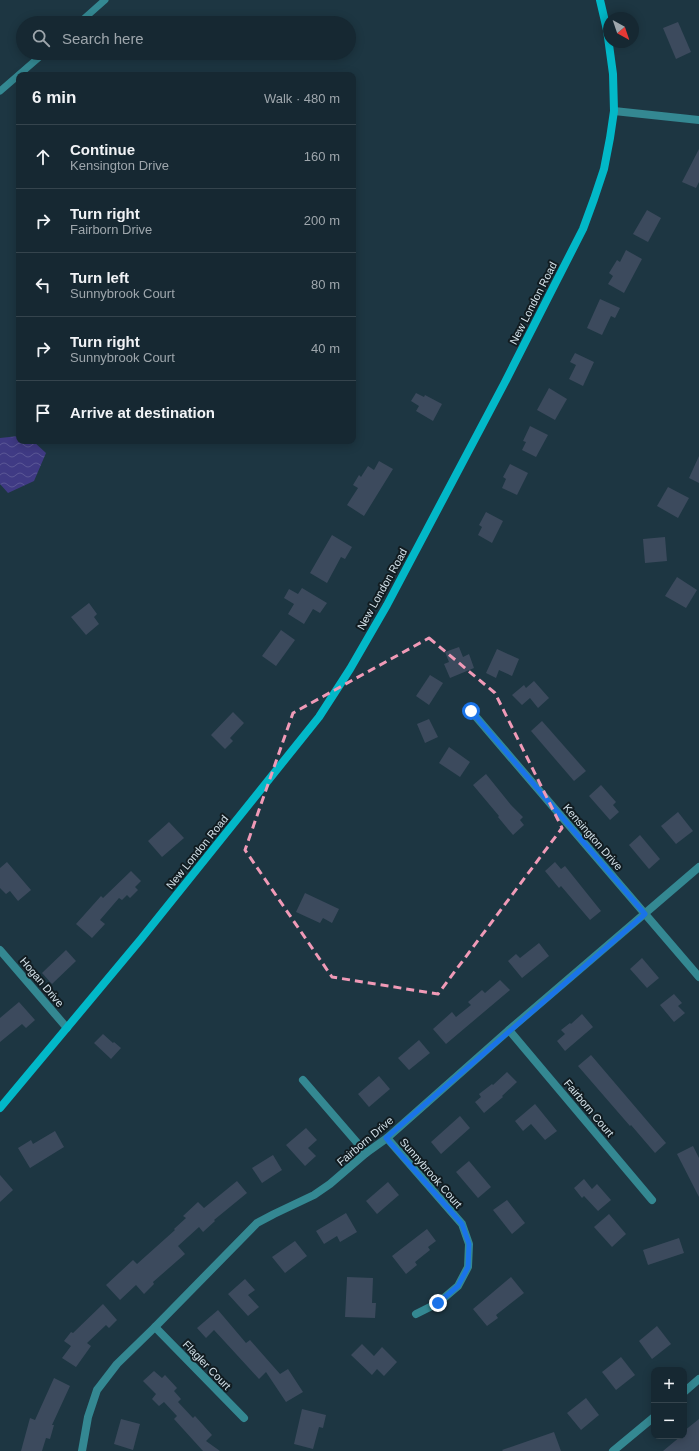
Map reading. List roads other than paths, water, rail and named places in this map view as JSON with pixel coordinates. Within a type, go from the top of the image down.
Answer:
[{"type":"street","name":"New London Road","points":[[0,1108],[141,939],[319,717],[350,669],[387,605],[501,391],[583,229],[594,199],[604,169],[614,111],[613,74],[607,30],[600,0]]},
{"type":"street","points":[[614,111],[699,120]]},
{"type":"street","name":"Kensington Drive","points":[[471,711],[699,977]]},
{"type":"street","name":"Fairborn Drive","points":[[82,1451],[88,1417],[97,1390],[117,1364],[155,1328],[257,1223],[314,1195],[330,1184],[386,1138],[699,867]]},
{"type":"street","name":"Hogan Drive","points":[[0,950],[67,1028]]},
{"type":"street","name":"Fairborn Court","points":[[509,1030],[652,1200]]},
{"type":"street","points":[[304,1080],[366,1153]]},
{"type":"street","name":"Sunnybrook Court","points":[[386,1138],[462,1224],[469,1244],[468,1267],[458,1286],[438,1303],[416,1314]]},
{"type":"street","name":"Flagler Court","points":[[155,1328],[244,1418]]},
{"type":"street","points":[[687,1389],[699,1379]]},
{"type":"street","points":[[613,1451],[651,1419]]},
{"type":"lane","points":[[87,16],[106,0]]},
{"type":"lane","points":[[22,72],[36,60]]},
{"type":"lane","points":[[0,91],[16,77]]},
{"type":"water","points":[[16,436],[16,444],[36,444],[46,453],[34,481],[8,493],[0,484],[0,438]]}]
